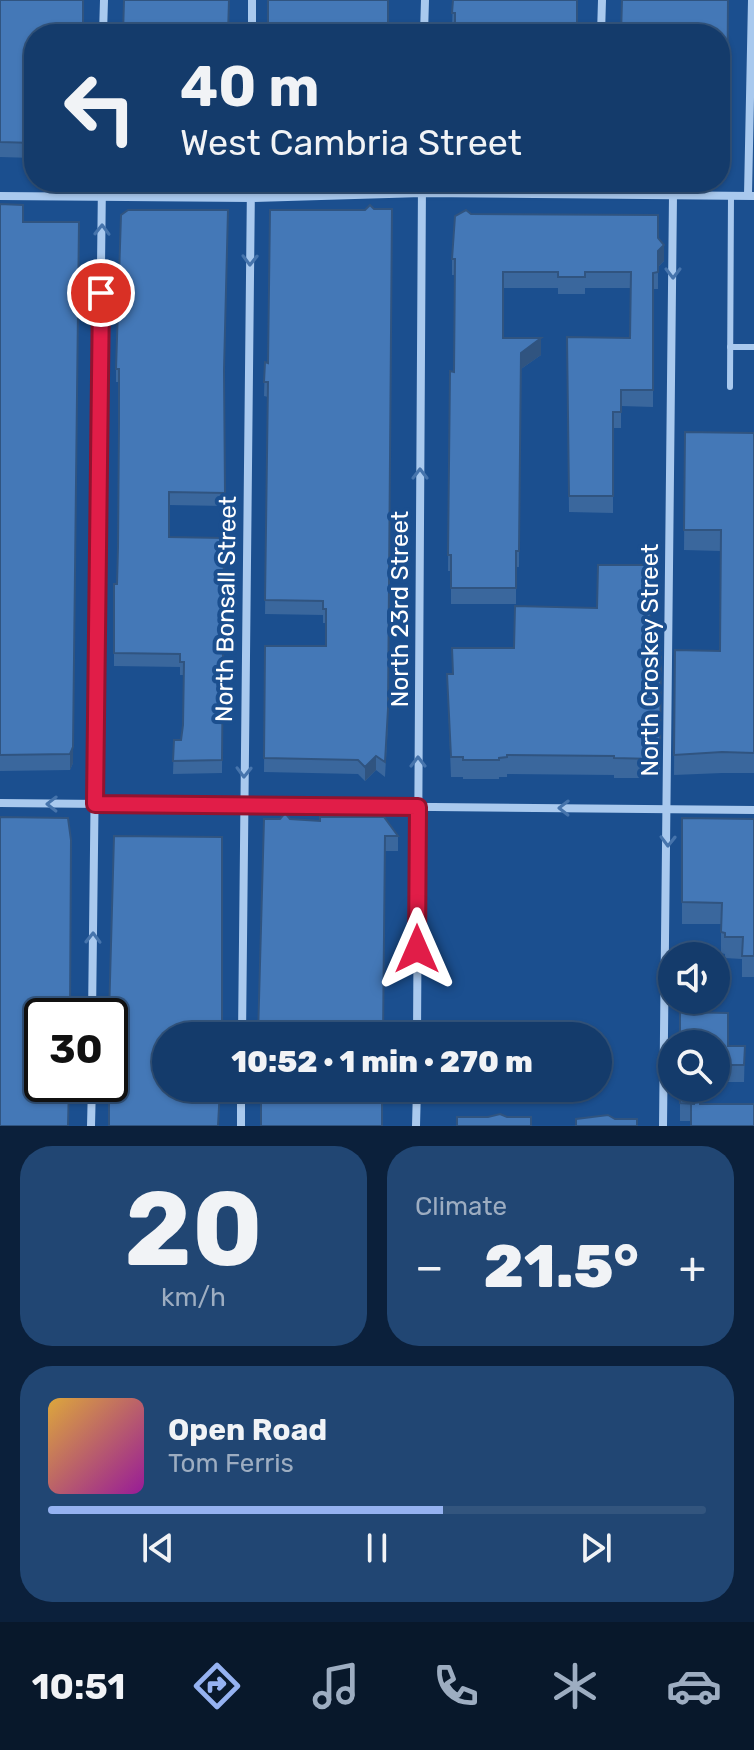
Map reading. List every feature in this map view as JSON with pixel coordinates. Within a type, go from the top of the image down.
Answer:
[{"type":"street","points":[[103,24],[104,0]]},
{"type":"street","points":[[252,0],[252,24]]},
{"type":"street","points":[[424,24],[425,0]]},
{"type":"street","points":[[601,24],[602,0]]},
{"type":"street","points":[[0,196],[251,198],[422,193],[751,196],[752,0]]},
{"type":"street","points":[[92,998],[102,192]]},
{"type":"street","name":"North Bonsall Street","points":[[242,1022],[251,192]]},
{"type":"street","name":"North 23rd Street","points":[[417,1022],[422,193]]},
{"type":"street","name":"North Croskey Street","points":[[663,1126],[673,195]]},
{"type":"street","points":[[0,803],[754,810]]},
{"type":"street","points":[[91,1126],[92,1102]]},
{"type":"street","points":[[241,1102],[241,1126]]},
{"type":"street","points":[[416,1126],[417,1102]]},
{"type":"lane","points":[[730,387],[731,195]]},
{"type":"lane","points":[[730,347],[754,347]]},
{"type":"building","points":[[0,0],[83,0],[83,24],[24,24],[24,143],[0,142]]},
{"type":"building","points":[[124,0],[229,0],[228,24],[123,24]]},
{"type":"building","points":[[268,0],[388,0],[388,24],[268,24]]},
{"type":"building","points":[[453,0],[577,0],[577,24],[455,24],[455,13],[452,13]]},
{"type":"building","points":[[622,0],[728,0],[728,24],[621,24]]},
{"type":"building","points":[[0,204],[23,205],[23,222],[79,222],[73,747],[70,754],[0,755]]},
{"type":"building","points":[[370,205],[374,209],[392,209],[385,762],[376,756],[365,767],[358,760],[264,758],[265,646],[326,646],[326,609],[323,609],[323,601],[265,600],[268,382],[264,382],[265,362],[268,363],[270,210],[365,210]]},
{"type":"building","points":[[128,210],[228,210],[225,493],[169,492],[169,537],[224,538],[222,760],[173,761],[174,740],[181,740],[183,725],[184,662],[180,662],[180,654],[114,653],[119,423],[119,369],[116,369],[121,215]]},
{"type":"building","points":[[466,210],[471,214],[658,215],[658,238],[664,245],[658,251],[658,272],[653,273],[653,390],[621,390],[621,412],[613,412],[613,496],[569,496],[567,337],[630,338],[631,272],[585,272],[585,277],[558,277],[558,272],[503,272],[503,338],[541,338],[521,353],[516,588],[451,588],[451,555],[448,555],[450,371],[454,372],[455,259],[452,259],[455,216]]},
{"type":"building","points":[[685,432],[754,433],[754,753],[674,755],[675,650],[720,651],[721,530],[684,530]]},
{"type":"building","points":[[598,565],[651,565],[650,651],[661,651],[660,756],[654,756],[654,759],[507,755],[499,760],[451,757],[447,674],[453,674],[452,648],[514,648],[515,606],[597,608]]},
{"type":"building","points":[[285,813],[290,819],[320,821],[320,817],[384,817],[398,836],[385,836],[383,1022],[258,1022],[264,819],[280,819]]},
{"type":"building","points":[[0,817],[68,818],[71,840],[70,998],[24,998],[24,1102],[69,1102],[68,1126],[0,1126]]},
{"type":"building","points":[[682,818],[754,819],[754,956],[742,956],[743,937],[725,937],[725,933],[721,932],[722,903],[682,902]]},
{"type":"building","points":[[114,836],[222,837],[222,1022],[152,1022],[152,1102],[219,1102],[218,1126],[109,1126],[109,1102],[128,1102],[128,998],[110,998]]},
{"type":"building","points":[[680,1014],[728,1014],[728,1030],[680,1030]]},
{"type":"building","points":[[730,1046],[745,1046],[744,1065],[730,1065]]},
{"type":"building","points":[[261,1102],[382,1102],[382,1126],[261,1126]]},
{"type":"building","points":[[680,1103],[754,1104],[754,1126],[691,1126],[691,1104],[695,1104]]},
{"type":"building","points":[[500,1114],[531,1117],[531,1126],[457,1126],[457,1117]]},
{"type":"building","points":[[608,1115],[615,1119],[637,1119],[637,1126],[576,1126],[576,1119]]},
{"type":"route","points":[[101,293],[95,804],[418,807],[417,949]]}]
